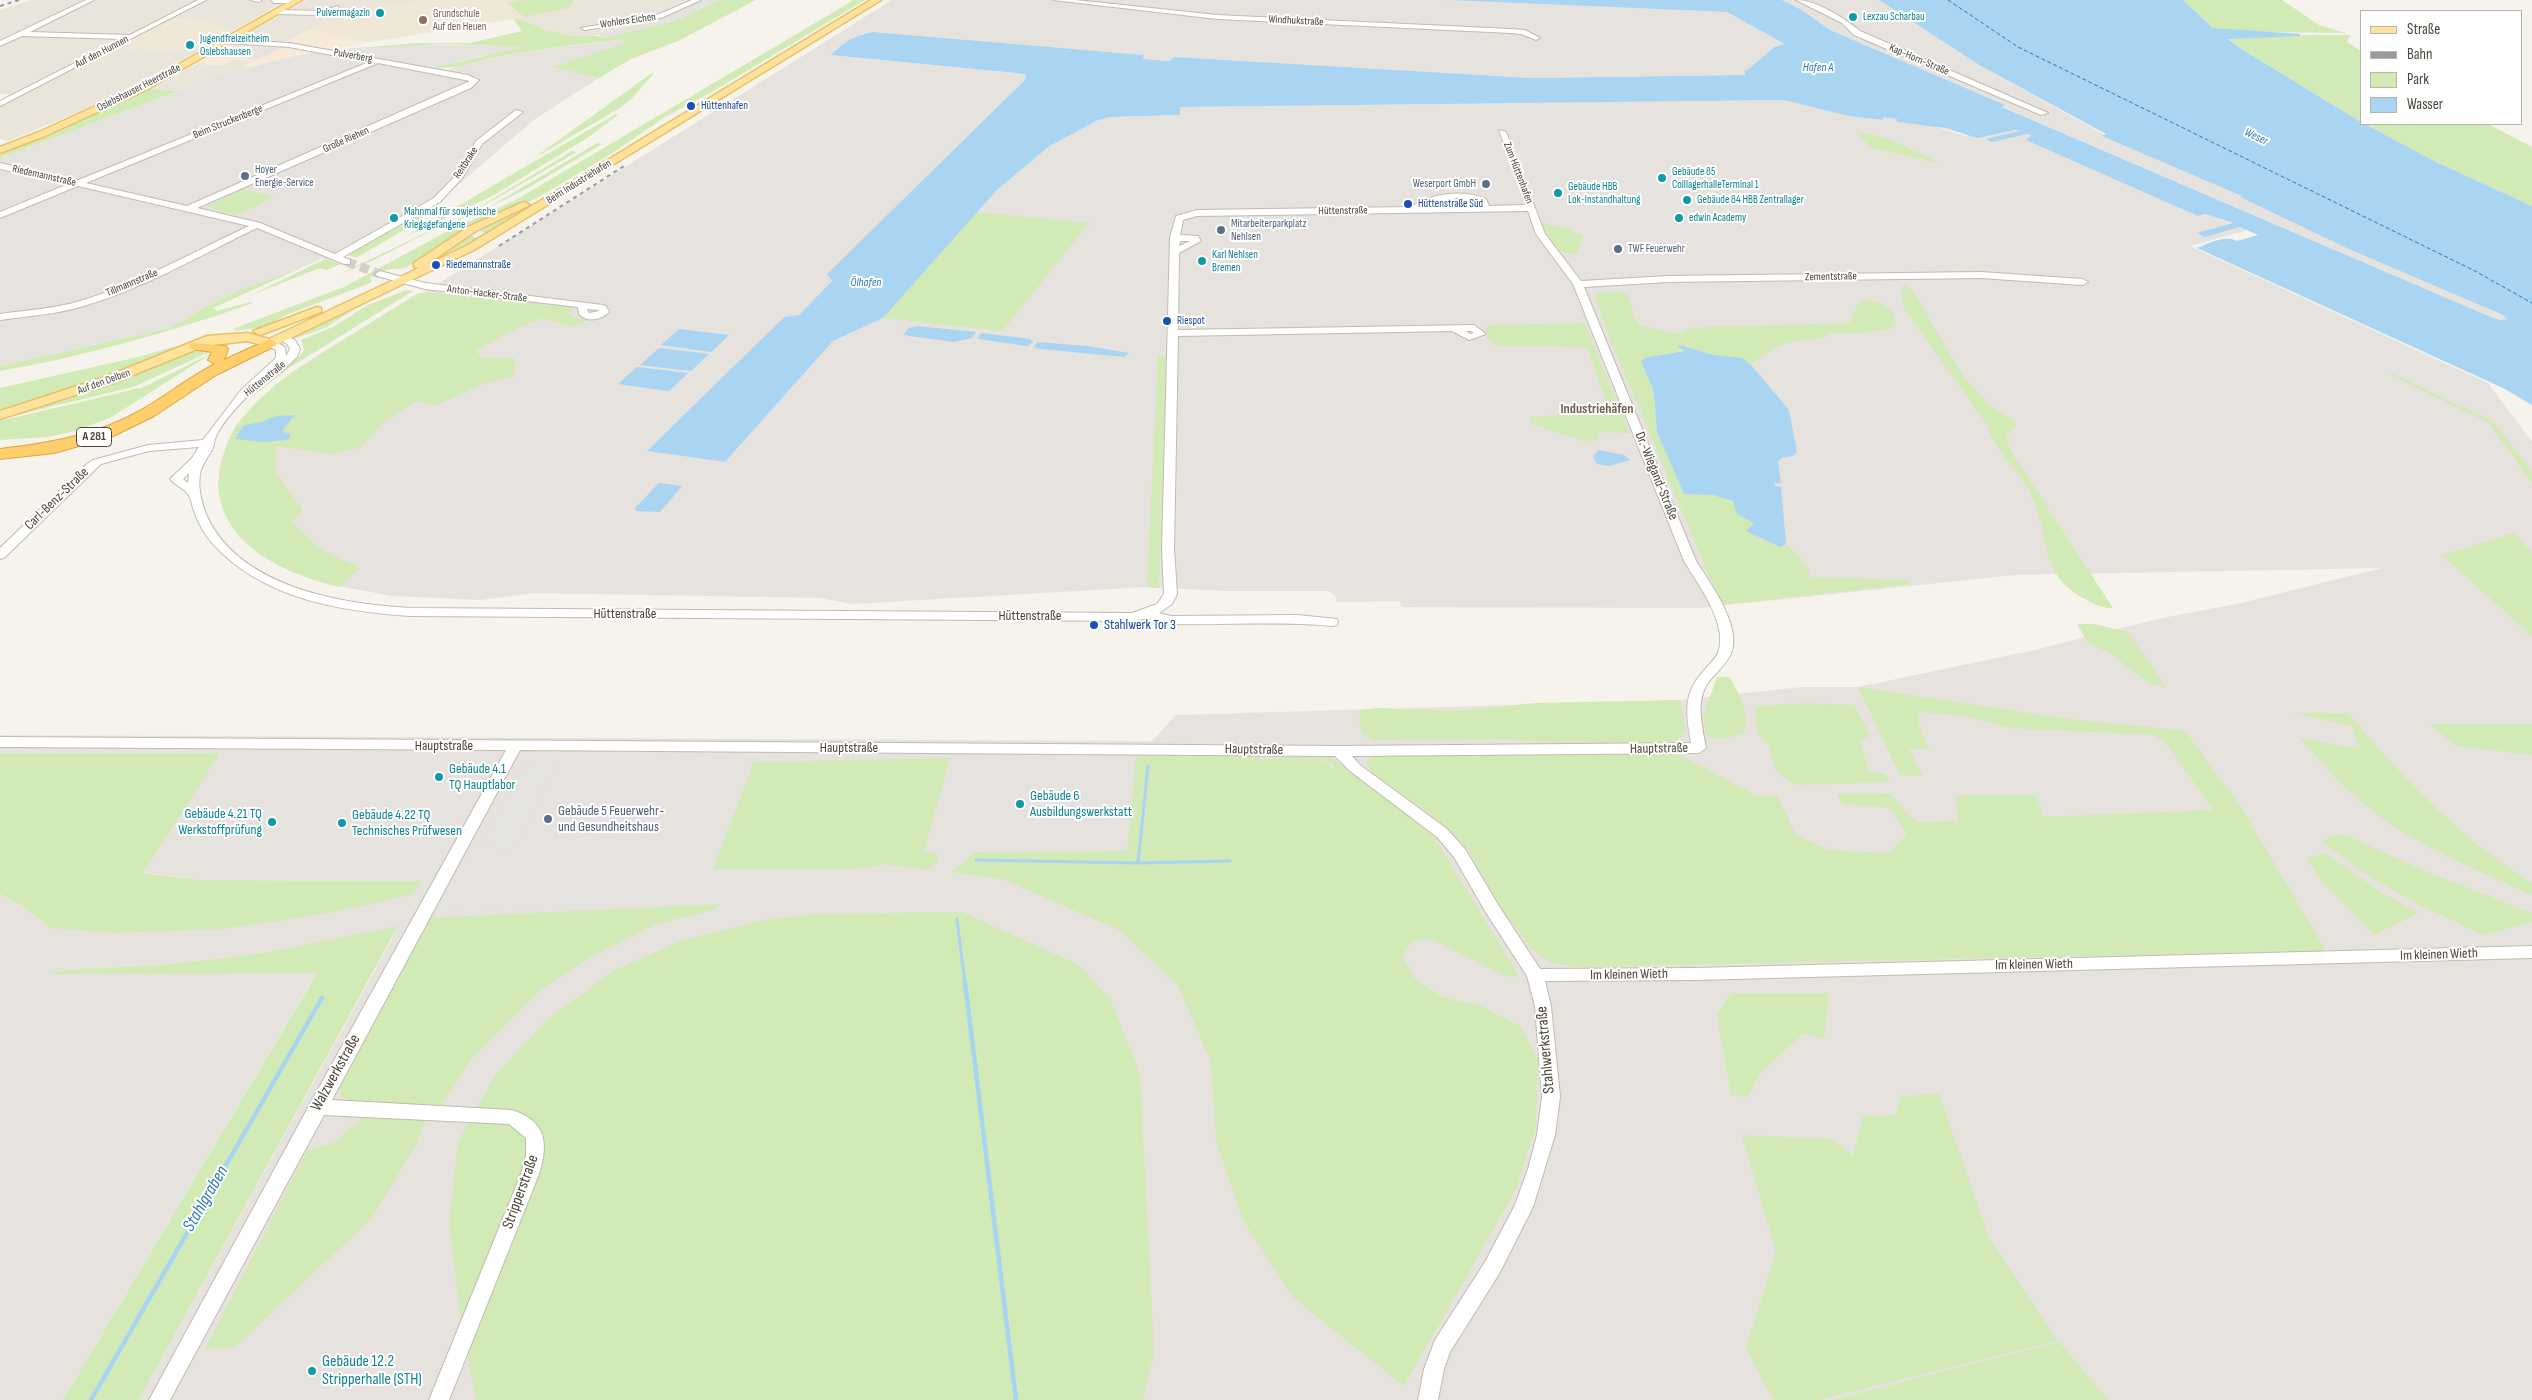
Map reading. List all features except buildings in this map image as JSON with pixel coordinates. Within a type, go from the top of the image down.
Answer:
[{"type":"highway","name":"A 281","points":[[0,445],[44,442],[99,428],[134,411],[183,378],[216,360],[268,337]]},
{"type":"highway","name":"A 281","points":[[0,454],[54,448],[111,431],[148,413],[268,337]]},
{"type":"highway","points":[[200,344],[221,349],[216,360]]},
{"type":"main road","name":"Beim Industriehafen","points":[[268,337],[326,308],[397,280],[481,224],[555,190],[868,0]]},
{"type":"main road","name":"Beim Industriehafen","points":[[268,337],[397,280],[495,233],[877,0]]},
{"type":"main road","name":"Oslebshauser Heerstraße","points":[[0,150],[122,98],[297,1]]},
{"type":"main road","points":[[481,224],[476,234],[483,236],[495,233]]},
{"type":"main road","name":"Auf den Delben","points":[[0,415],[109,380],[200,344],[244,337],[268,337]]},
{"type":"street","points":[[0,44],[91,0]]},
{"type":"street","name":"Auf den Hunnen","points":[[0,104],[203,0]]},
{"type":"street","points":[[252,0],[259,0]]},
{"type":"street","name":"Wohlers Eichen","points":[[585,28],[659,17],[698,0]]},
{"type":"street","name":"Windhukstraße","points":[[1056,0],[1218,17],[1517,32],[1536,38]]},
{"type":"street","name":"Kap-Horn-Straße","points":[[1799,0],[1844,22],[1857,33],[2044,113]]},
{"type":"street","points":[[274,1],[297,1]]},
{"type":"street","points":[[278,12],[321,13],[338,8]]},
{"type":"street","points":[[22,34],[132,37]]},
{"type":"street","name":"Pulverberg","points":[[226,41],[289,45],[474,78],[474,82]]},
{"type":"street","name":"Beim Struckenberge","points":[[77,184],[378,61]]},
{"type":"street","name":"Große Riehen","points":[[189,208],[474,82]]},
{"type":"street","name":"Reitbrake","points":[[336,257],[437,200],[460,176],[479,144],[518,112]]},
{"type":"street","name":"Zum Hüttenhafen","points":[[1502,132],[1533,212]]},
{"type":"street","name":"Riedemannstraße","points":[[0,166],[257,225],[347,262]]},
{"type":"street","points":[[0,215],[77,184]]},
{"type":"street","name":"Hüttenstraße","points":[[1408,210],[1437,198],[1478,199],[1483,201],[1485,209]]},
{"type":"street","name":"Hüttenstraße","points":[[268,337],[281,349],[280,359],[240,399],[219,424],[195,473],[196,494],[203,522],[212,536],[238,561],[273,584],[292,592],[356,608],[410,612],[1104,617],[1152,609],[1172,597],[1168,563],[1175,238],[1179,218],[1197,213],[1485,209],[1533,212]]},
{"type":"street","name":"Dr.-Wiegand-Straße","points":[[1533,212],[1541,234],[1578,284],[1690,561],[1710,592],[1724,623],[1726,647],[1721,660],[1710,670],[1698,688],[1693,710],[1699,748]]},
{"type":"street","name":"Tillmannstraße","points":[[0,317],[57,309],[94,299],[139,281],[257,225]]},
{"type":"street","points":[[1175,238],[1194,238],[1196,241],[1175,252]]},
{"type":"street","points":[[380,274],[397,280]]},
{"type":"street","name":"Zementstraße","points":[[1578,284],[1677,279],[1981,275],[2083,282]]},
{"type":"street","name":"Anton-Hacker-Straße","points":[[397,280],[583,305]]},
{"type":"street","points":[[1174,333],[1454,328]]},
{"type":"street","name":"Hüttenstraße","points":[[196,494],[176,479],[196,460],[209,443]]},
{"type":"street","name":"Carl-Benz-Straße","points":[[0,555],[90,466],[104,459],[148,448],[209,443]]},
{"type":"street","points":[[1152,609],[1171,620],[1207,621],[1231,626],[1299,626],[1332,622]]},
{"type":"street","name":"Hauptstraße","points":[[0,742],[515,747],[1339,751],[1699,748]]},
{"type":"street","name":"Walzwerkstraße","points":[[159,1400],[317,1107],[515,747]]},
{"type":"street","name":"Stahlwerkstraße","points":[[1339,751],[1355,768],[1442,833],[1460,853],[1491,907],[1535,976],[1543,1006],[1551,1097],[1546,1135],[1524,1207],[1492,1268],[1442,1347],[1434,1369],[1428,1400]]},
{"type":"street","name":"Im kleinen Wieth","points":[[1535,976],[1696,974],[2532,952]]},
{"type":"street","name":"Stripperstraße","points":[[317,1107],[512,1117],[526,1124],[534,1134],[538,1151],[530,1174],[439,1400]]},
{"type":"shaded area","points":[[32,0],[287,0],[232,31],[200,20],[171,19],[116,48],[198,51],[98,104],[8,141],[0,139],[0,101],[12,95],[0,94],[0,10]]},
{"type":"shaded area","points":[[307,0],[720,0],[674,21],[604,38],[599,35],[577,37],[546,31],[518,18],[370,42],[309,30],[280,44],[234,41]]},
{"type":"shaded area","name":"Grundschule Auf den Heuen","points":[[424,0],[504,0],[524,17],[370,42],[309,30],[326,21],[333,23],[376,5],[395,2],[400,5]]},
{"type":"shaded area","points":[[705,0],[720,0],[674,21],[609,37],[601,35],[664,18]]},
{"type":"shaded area","points":[[892,0],[1447,0],[1728,12],[1785,44],[1774,47],[1749,69],[1744,71],[1747,75],[1531,78],[1174,57],[1170,61],[1143,59],[1143,55],[873,32],[863,33],[836,49],[831,55],[1016,73],[1026,76],[1025,80],[828,274],[832,281],[799,315],[784,317],[647,451],[725,462],[833,341],[883,318],[997,190],[1048,147],[1096,121],[1109,117],[1180,115],[1180,107],[1784,100],[1848,116],[1883,120],[1884,117],[1897,119],[1897,122],[1934,126],[1965,136],[2013,128],[2198,216],[2205,214],[2248,230],[2190,246],[2488,383],[2532,442],[2532,1400],[139,1400],[397,927],[268,952],[215,959],[159,965],[50,971],[55,974],[317,972],[63,1400],[0,1400],[0,894],[21,905],[51,928],[420,881],[200,880],[142,872],[219,753],[0,753],[0,735],[1152,741],[1176,715],[1680,700],[1802,687],[1858,687],[2030,651],[2157,619],[2242,603],[2382,568],[2016,575],[1698,608],[1402,607],[1399,601],[1336,602],[1336,596],[1328,591],[1222,591],[1147,587],[851,604],[821,598],[535,593],[481,600],[393,596],[332,585],[290,571],[262,556],[239,537],[224,512],[218,488],[220,464],[236,426],[276,384],[320,354],[417,294],[422,294]]},
{"type":"shaded area","points":[[1782,0],[1879,0],[1981,66],[2105,135],[2243,196],[2508,318],[2500,320],[2493,318],[2001,106],[2004,105],[1830,30],[1802,10]]},
{"type":"shaded area","points":[[171,19],[200,20],[232,31],[198,51],[115,48]]},
{"type":"shaded area","points":[[309,30],[370,42],[248,67],[246,64],[252,60],[234,59],[223,65],[197,64],[234,41],[280,44]]},
{"type":"shaded area","points":[[624,39],[627,43],[554,67],[599,78],[535,119],[432,207],[347,254],[331,261],[322,258],[299,269],[250,286],[212,303],[170,328],[0,366],[0,158],[231,72],[291,57],[317,52],[408,45],[527,46],[526,49],[476,57],[435,67],[447,70],[467,63],[532,51]],"holes":[[[274,197],[236,215],[206,207]]]},
{"type":"shaded area","points":[[234,46],[282,48],[256,60],[247,59],[257,52],[229,50]]},
{"type":"shaded area","points":[[234,59],[254,61],[246,64],[248,67],[179,91],[151,89],[197,64],[223,65]]},
{"type":"shaded area","points":[[1990,80],[2056,112],[2044,113],[1972,82]]},
{"type":"shaded area","name":"Mitarbeiterparkplatz Nehlsen","points":[[1337,214],[1339,222],[1228,223],[1228,237],[1215,237],[1214,215]]},
{"type":"shaded area","points":[[532,765],[557,765],[514,850],[481,846],[513,778],[523,768]]},
{"type":"shaded area","points":[[446,884],[694,884],[687,905],[432,912]]},
{"type":"green space","points":[[521,0],[574,0],[568,8],[524,17],[508,3]]},
{"type":"green space","points":[[720,0],[756,0],[678,41],[631,59],[599,78],[553,67],[626,43],[624,39],[497,57],[448,68],[434,67],[526,47],[444,44],[334,50],[418,43],[470,43],[522,31],[513,19],[518,18],[561,34],[604,38],[674,21]]},
{"type":"green space","points":[[854,0],[865,0],[712,92],[665,117],[611,154],[537,198],[484,221],[405,268],[386,270],[370,277],[372,282],[368,284],[291,313],[263,327],[235,331],[235,328],[344,287],[446,232],[514,201]]},
{"type":"green space","points":[[2183,0],[2282,0],[2319,25],[2346,33],[2250,32],[2213,28]]},
{"type":"green space","points":[[2302,35],[2350,35],[2347,42],[2360,50],[2360,121],[2243,50],[2228,38],[2300,36],[2301,39]]},
{"type":"green space","points":[[654,73],[632,98],[620,108],[531,160]]},
{"type":"green space","points":[[151,89],[179,91],[0,158],[0,155]]},
{"type":"green space","points":[[717,95],[497,229],[487,233],[480,232],[489,225],[535,204],[666,123]]},
{"type":"green space","points":[[616,114],[618,115],[587,138],[492,196],[403,238]]},
{"type":"green space","points":[[2367,125],[2490,125],[2532,147],[2532,206],[2436,162]]},
{"type":"green space","points":[[1856,131],[1886,138],[1944,164],[1871,148]]},
{"type":"green space","points":[[597,143],[602,144],[528,188],[486,209]]},
{"type":"green space","points":[[572,151],[577,152],[441,230]]},
{"type":"green space","points":[[242,189],[275,197],[236,215],[206,207]]},
{"type":"green space","points":[[431,207],[433,210],[424,217],[356,258],[347,255]]},
{"type":"green space","points":[[977,212],[1089,223],[1002,331],[883,318]]},
{"type":"green space","points":[[460,216],[374,260],[338,275]]},
{"type":"green space","points":[[1541,223],[1568,228],[1576,234],[1583,235],[1577,253],[1569,254],[1558,249],[1550,241]]},
{"type":"green space","points":[[471,233],[473,237],[482,238],[424,266]]},
{"type":"green space","points":[[325,259],[341,264],[326,270],[320,268],[249,296]]},
{"type":"green space","points":[[299,269],[213,308],[217,311],[250,302],[253,303],[222,314],[96,351],[0,371],[0,366],[170,328],[212,303],[250,286]]},
{"type":"green space","points":[[1905,285],[1913,291],[1963,376],[1990,406],[2011,418],[2016,425],[2006,436],[2008,447],[2113,608],[2102,607],[2092,603],[2071,590],[2060,579],[2053,568],[2039,516],[2030,493],[2020,476],[2002,453],[1984,420],[1904,308],[1901,287]]},
{"type":"green space","points":[[406,290],[413,291],[289,368],[249,399],[300,356],[304,350],[301,340],[333,327],[368,305]]},
{"type":"green space","points":[[1617,291],[1628,295],[1633,314],[1640,326],[1676,334],[1691,328],[1850,323],[1855,309],[1862,300],[1879,302],[1893,312],[1896,327],[1863,333],[1829,333],[1824,338],[1784,344],[1760,357],[1751,365],[1742,358],[1714,355],[1679,345],[1678,347],[1686,350],[1648,357],[1641,361],[1654,392],[1657,432],[1684,494],[1717,496],[1731,501],[1755,523],[1746,531],[1780,547],[1786,544],[1807,566],[1810,577],[1908,580],[1911,584],[1721,605],[1607,331],[1594,294]]},
{"type":"green space","points":[[426,292],[572,307],[568,313],[573,317],[589,320],[570,327],[543,318],[517,328],[475,351],[483,358],[515,358],[514,376],[483,384],[435,406],[416,401],[386,420],[360,448],[331,454],[277,446],[275,472],[303,510],[291,522],[320,549],[360,568],[339,587],[318,581],[276,564],[256,551],[240,537],[228,519],[220,499],[220,470],[225,450],[233,431],[256,403],[294,371],[417,294]]},
{"type":"green space","points":[[357,308],[327,327],[297,338],[295,337]]},
{"type":"green space","points":[[1585,323],[1629,433],[1599,432],[1598,440],[1584,441],[1546,429],[1541,425],[1531,424],[1530,417],[1610,412],[1587,348],[1497,346],[1490,341],[1486,330],[1490,325]]},
{"type":"green space","points":[[211,336],[107,376],[0,411],[0,388],[138,357]]},
{"type":"green space","points":[[208,349],[214,350],[133,387],[4,418],[86,392],[189,353]]},
{"type":"green space","points":[[214,352],[110,418],[71,432],[47,437],[0,440],[0,421],[144,387]]},
{"type":"green space","points":[[1158,355],[1166,356],[1159,588],[1147,587]]},
{"type":"green space","points":[[2386,373],[2393,374],[2494,422],[2532,472],[2532,483],[2489,423]]},
{"type":"green space","points":[[2514,533],[2532,553],[2532,636],[2442,555]]},
{"type":"green space","points":[[2077,624],[2094,624],[2128,632],[2166,688],[2148,683],[2110,653],[2088,643]]},
{"type":"green space","points":[[1717,677],[1730,677],[1743,703],[1746,722],[1745,732],[1726,738],[1707,736],[1703,716]]},
{"type":"green space","points":[[1858,687],[2062,718],[2185,731],[2242,809],[2326,951],[1575,967],[1550,962],[1532,950],[1489,891],[1472,856],[1458,838],[1438,820],[1372,773],[1366,763],[1372,756],[1673,751],[1757,796],[1777,795],[1796,835],[1829,850],[1888,853],[1907,835],[1891,808],[1843,804],[1836,794],[1889,793],[1916,822],[1958,821],[1955,795],[2036,795],[2044,817],[2213,810],[2166,742],[2153,735],[2008,728],[1965,716],[1919,712],[1918,723],[1929,749],[1909,749],[1923,776],[1900,775]]},
{"type":"green space","points":[[1680,700],[1686,730],[1678,740],[1654,743],[1535,742],[1517,739],[1374,740],[1362,734],[1359,722],[1361,710],[1376,708],[1453,711],[1535,703]]},
{"type":"green space","points":[[1807,703],[1854,705],[1871,736],[1860,740],[1869,772],[1885,774],[1890,782],[1798,785],[1780,774],[1774,765],[1769,745],[1757,733],[1755,706]]},
{"type":"green space","points":[[2295,713],[2348,713],[2406,779],[2454,825],[2485,851],[2532,883],[2532,895],[2438,851],[2408,835],[2378,815],[2350,791],[2300,738],[2360,749],[2352,726]]},
{"type":"green space","points":[[2429,724],[2532,724],[2532,755],[2456,746]]},
{"type":"green space","points":[[0,753],[220,753],[143,873],[200,880],[421,881],[414,894],[329,913],[222,929],[116,933],[51,928],[21,905],[0,894]]},
{"type":"green space","points":[[1302,755],[1321,755],[1332,758],[1425,826],[1439,845],[1519,976],[1507,977],[1431,939],[1411,942],[1402,957],[1415,979],[1442,997],[1481,1006],[1521,1027],[1538,1061],[1536,1128],[1515,1191],[1404,1386],[1294,1298],[1243,1220],[1216,1141],[1211,1062],[1178,986],[1121,931],[1003,879],[952,872],[976,852],[1127,851],[1136,756],[1260,756],[1260,761],[1284,757],[1309,757],[1317,759]],"holes":[[[1317,759],[1332,763],[1337,772]]]},
{"type":"green space","points":[[950,758],[924,852],[937,853],[937,861],[929,870],[885,864],[859,869],[713,869],[754,762]]},
{"type":"green space","points":[[2331,835],[2346,835],[2422,870],[2532,913],[2532,922],[2484,935],[2417,904],[2369,876],[2322,842]]},
{"type":"green space","points":[[2325,853],[2382,893],[2419,913],[2374,935],[2319,878],[2307,858]]},
{"type":"green space","points":[[720,904],[716,909],[656,924],[585,960],[539,991],[471,1060],[441,1106],[352,1102],[340,1093],[339,1084],[427,918]]},
{"type":"green space","points":[[962,912],[1079,965],[1110,999],[1140,1074],[1154,1352],[1143,1400],[476,1400],[460,1314],[449,1222],[458,1142],[495,1076],[548,1019],[615,970],[681,941],[759,921],[813,914]]},
{"type":"green space","points":[[398,926],[139,1400],[63,1400],[317,973],[55,974],[49,971],[159,965],[215,959],[268,952]]},
{"type":"green space","points":[[1731,993],[1829,993],[1824,1039],[1804,1033],[1762,1071],[1747,1097],[1731,1095],[1717,1015]]},
{"type":"green space","points":[[1939,1094],[1989,1238],[2057,1341],[1817,1400],[1773,1400],[1746,1348],[1776,1252],[1742,1135],[1831,1139],[1853,1156],[1863,1116],[1895,1115],[1901,1096]]},
{"type":"green space","points":[[363,1117],[425,1121],[417,1143],[372,1218],[234,1348],[205,1349],[307,1151],[335,1142]]},
{"type":"green space","points":[[2059,1342],[2108,1400],[1833,1400]]},
{"type":"water","points":[[1447,0],[1782,0],[1802,10],[1830,30],[2005,105],[2002,107],[2493,318],[2507,319],[2503,315],[2349,249],[2240,197],[2242,196],[2102,136],[2106,134],[1981,66],[1879,0],[2183,0],[2213,28],[2301,34],[2300,36],[2228,39],[2360,121],[2360,125],[2367,125],[2436,162],[2532,206],[2532,405],[2505,389],[2197,248],[2222,239],[2237,241],[2258,235],[2240,227],[2205,237],[2197,233],[2233,223],[2205,214],[2198,216],[2026,140],[2031,136],[2027,134],[1992,142],[1986,139],[2020,131],[2008,128],[2015,130],[1977,138],[1945,128],[1897,122],[1897,119],[1884,117],[1883,120],[1848,116],[1784,100],[1180,107],[1180,115],[1109,117],[1096,121],[1048,147],[997,190],[883,318],[833,341],[725,462],[647,451],[784,317],[799,315],[832,281],[827,274],[1025,80],[1026,75],[1016,73],[831,55],[845,43],[862,35],[873,32],[1144,55],[1143,59],[1170,61],[1174,57],[1531,78],[1746,75],[1744,71],[1749,69],[1774,47],[1785,44],[1727,12]]},
{"type":"water","points":[[917,326],[976,332],[972,338],[953,342],[903,335],[909,328]]},
{"type":"water","points":[[679,329],[729,335],[711,352],[661,345]]},
{"type":"water","points":[[982,333],[1030,339],[1033,342],[1027,346],[978,339]]},
{"type":"water","points":[[1037,342],[1087,346],[1129,353],[1124,357],[1034,348]]},
{"type":"water","points":[[1679,345],[1714,355],[1742,358],[1751,365],[1789,410],[1797,452],[1792,456],[1781,458],[1778,462],[1781,483],[1774,483],[1775,486],[1781,487],[1786,544],[1780,547],[1746,531],[1754,523],[1737,514],[1733,501],[1713,495],[1684,494],[1657,432],[1654,392],[1641,361],[1648,357],[1685,351],[1678,347]]},
{"type":"water","points":[[659,348],[709,354],[691,371],[640,365]]},
{"type":"water","points":[[637,367],[688,373],[669,391],[618,384]]},
{"type":"water","points":[[295,415],[282,431],[291,435],[288,440],[264,442],[235,439],[244,425],[262,422],[276,416]]},
{"type":"water","points":[[1598,450],[1624,455],[1630,460],[1609,466],[1597,464],[1593,457]]},
{"type":"water","points":[[659,483],[682,486],[660,512],[636,511],[635,508]]},
{"type":"waterway","points":[[1138,863],[1148,766]]},
{"type":"waterway","points":[[976,860],[1138,863]]},
{"type":"waterway","points":[[1138,863],[1230,861]]},
{"type":"waterway","points":[[957,919],[965,984]]},
{"type":"waterway","points":[[965,982],[1016,1400]]},
{"type":"waterway","name":"Stahlgraben","points":[[91,1400],[322,998]]},
{"type":"ferry route","points":[[1948,0],[2018,47],[2475,271],[2532,303]]},
{"type":"tunnel","points":[[347,262],[380,274]]},
{"type":"railway","points":[[0,6],[19,0]]},
{"type":"railway","points":[[499,246],[624,166]]},
{"type":"place","name":"Pulvermagazin","points":[[380,13]]},
{"type":"place","name":"Lexzau Scharbau","points":[[1853,17]]},
{"type":"place","name":"Grundschule Auf den Heuen","points":[[423,20]]},
{"type":"place","name":"Jugendfreizeitheim Oslebshausen","points":[[190,45]]},
{"type":"place","name":"Hüttenhafen","points":[[691,106]]},
{"type":"place","name":"Hoyer Energie-Service","points":[[245,176]]},
{"type":"place","name":"Gebäude 85 CoillagerhalleTerminal 1","points":[[1662,178]]},
{"type":"place","name":"Weserport GmbH","points":[[1486,184]]},
{"type":"place","name":"Gebäude HBB Lok-Instandhaltung","points":[[1558,193]]},
{"type":"place","name":"Gebäude 84 HBB Zentrallager","points":[[1687,200]]},
{"type":"place","name":"Hüttenstraße Süd","points":[[1408,204]]},
{"type":"place","name":"Mahnmal für sowjetische Kriegsgefangene","points":[[394,218]]},
{"type":"place","name":"edwin Academy","points":[[1679,218]]},
{"type":"place","name":"Mitarbeiterparkplatz Nehlsen","points":[[1221,230]]},
{"type":"place","name":"TWF Feuerwehr","points":[[1618,249]]},
{"type":"place","name":"Karl Nehlsen Bremen","points":[[1202,261]]},
{"type":"place","name":"Riedemannstraße","points":[[436,265]]},
{"type":"place","name":"Riespot","points":[[1167,321]]},
{"type":"place","name":"Stahlwerk Tor 3","points":[[1094,625]]},
{"type":"place","name":"Gebäude 4.1 TQ Hauptlabor","points":[[439,777]]},
{"type":"place","name":"Gebäude 6 Ausbildungswerkstatt","points":[[1020,804]]},
{"type":"place","name":"Gebäude 5 Feuerwehr- und Gesundheitshaus","points":[[548,819]]},
{"type":"place","name":"Gebäude 4.21 TQ Werkstoffprüfung","points":[[272,822]]},
{"type":"place","name":"Gebäude 4.22 TQ Technisches Prüfwesen","points":[[342,823]]},
{"type":"place","name":"Gebäude 12.2 Stripperhalle (STH)","points":[[312,1371]]},
{"type":"district","name":"Industriehäfen","points":[[1597,409]]},
{"type":"water label","name":"Hafen A","points":[[1818,68]]},
{"type":"water label","name":"Weser","points":[[2256,137]]},
{"type":"water label","name":"Ölhafen","points":[[866,283]]}]
